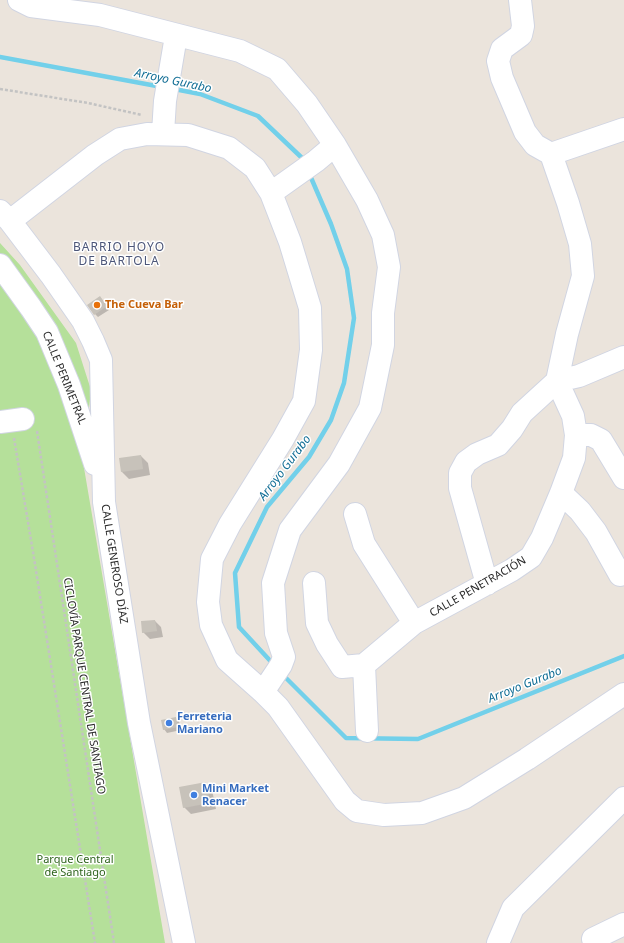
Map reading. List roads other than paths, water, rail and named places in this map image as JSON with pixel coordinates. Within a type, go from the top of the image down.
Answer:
[{"type":"street","points":[[19,0],[31,6],[100,15],[176,36],[240,51],[277,69],[307,104],[335,145],[367,200],[383,235],[389,267],[383,313],[382,345],[370,408],[339,464],[290,530],[273,583],[276,633],[284,657],[272,679],[278,707],[345,801],[358,811],[384,814],[422,813],[464,798],[533,755],[624,694]]},
{"type":"street","points":[[520,0],[523,26],[521,35],[502,49],[498,62],[505,84],[525,132],[535,145],[551,154],[580,244],[583,276],[567,334],[557,381]]},
{"type":"street","points":[[5,216],[120,139],[147,134],[164,118],[176,36]]},
{"type":"street","points":[[164,118],[188,135],[229,148],[255,168],[271,193],[290,242],[310,308],[311,350],[304,401],[283,439],[230,524],[212,559],[208,602],[211,625],[227,660],[272,679]]},
{"type":"street","points":[[551,154],[624,129]]},
{"type":"street","points":[[271,193],[316,161],[335,145]]},
{"type":"street","name":"CALLE GENEROSO DÍAZ","points":[[5,216],[51,275],[83,321],[101,360],[104,502],[139,723],[184,943]]},
{"type":"street","name":"CALLE PERIMETRAL","points":[[0,265],[47,332],[82,421],[95,461],[104,502]]},
{"type":"street","points":[[487,584],[460,488],[460,473],[466,462],[477,454],[498,446],[512,429],[522,413],[557,381],[579,376],[624,357]]},
{"type":"street","name":"CALLE PENETRACIÓN","points":[[364,665],[414,623],[512,570],[531,557],[542,538],[574,458],[576,435],[573,416],[557,381]]},
{"type":"street","points":[[576,435],[591,435],[602,440],[624,478]]},
{"type":"street","points":[[561,493],[580,511],[596,532],[620,575]]},
{"type":"street","points":[[355,514],[364,544],[414,623]]},
{"type":"street","points":[[314,582],[317,623],[327,644],[342,667],[364,665],[367,731]]},
{"type":"street","points":[[498,943],[513,908],[624,798]]},
{"type":"street","points":[[593,939],[624,924]]},
{"type":"waterway","name":"Arroyo Gurabo","points":[[0,57],[162,87]]},
{"type":"waterway","name":"Arroyo Gurabo","points":[[174,89],[200,94],[258,116],[301,157],[304,163]]},
{"type":"waterway","name":"Arroyo Gurabo","points":[[275,666],[239,627],[235,573],[267,507],[309,457],[331,420],[344,383],[354,318],[347,269],[331,224],[309,173]]},
{"type":"waterway","name":"Arroyo Gurabo","points":[[282,674],[346,738],[418,739],[624,656]]},
{"type":"place","name":"The Cueva Bar","points":[[97,305]]},
{"type":"place","name":"Ferreteria Mariano","points":[[169,723]]},
{"type":"place","name":"Mini Market Renacer","points":[[194,795]]},
{"type":"district","name":"BARRIO HOYO DE BARTOLA","points":[[119,255]]},
{"type":"park label","name":"Parque Central de Santiago","points":[[75,866]]}]
